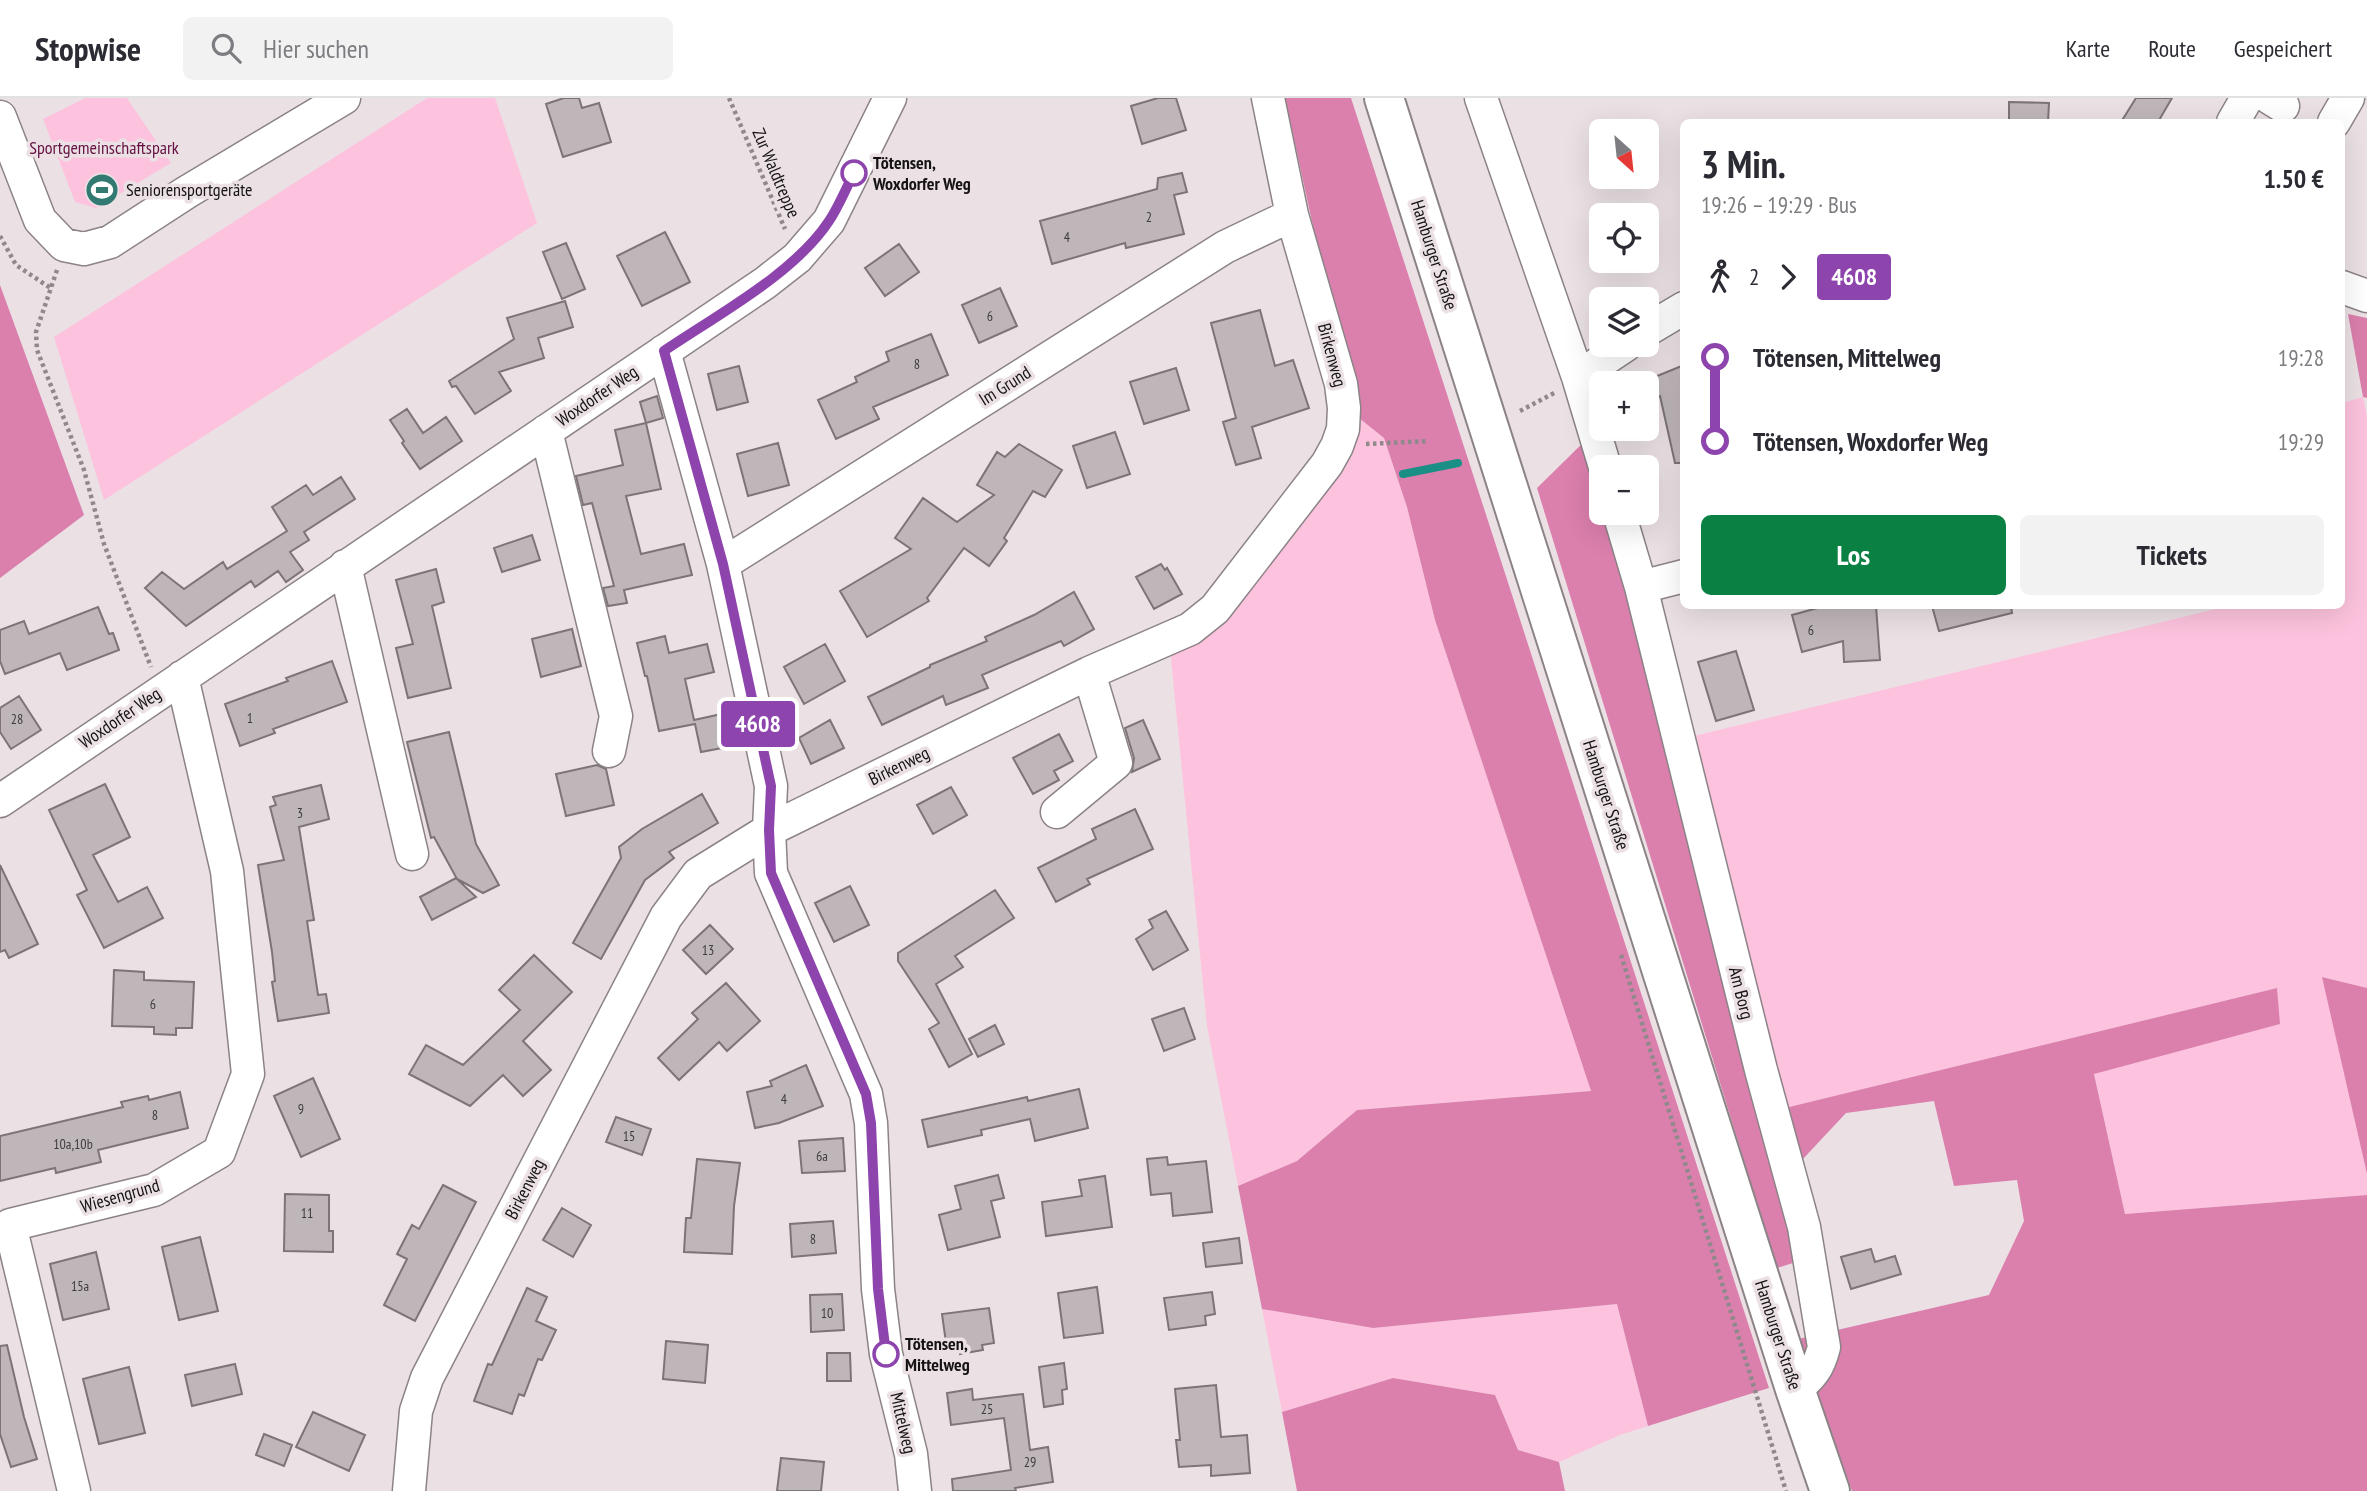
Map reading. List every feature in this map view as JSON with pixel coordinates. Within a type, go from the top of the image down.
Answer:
[{"type":"main road","name":"Hamburger Straße","points":[[1384,98],[1795,1389],[1830,1491]]},
{"type":"street","points":[[0,117],[40,220],[64,245],[84,250],[110,242],[187,192],[344,98]]},
{"type":"street","name":"Woxdorfer Weg","points":[[0,800],[765,283],[797,258],[829,221],[891,98]]},
{"type":"street","name":"Birkenweg","points":[[409,1491],[416,1411],[427,1378],[666,917],[698,874],[769,830],[1089,673],[1190,629],[1215,608],[1326,464],[1343,429],[1341,384],[1292,215],[1268,98]]},
{"type":"street","points":[[1481,98],[1578,377],[1601,455]]},
{"type":"street","points":[[2235,119],[2247,98]]},
{"type":"street","points":[[2336,119],[2348,98]]},
{"type":"street","name":"Im Grund","points":[[723,564],[1225,247],[1292,215]]},
{"type":"street","points":[[2345,288],[2367,296]]},
{"type":"street","points":[[1659,323],[1680,310]]},
{"type":"street","name":"Mittelweg","points":[[664,351],[723,564],[771,786],[771,873],[866,1094],[871,1123],[878,1289],[886,1354],[911,1454],[915,1491]]},
{"type":"street","points":[[1578,377],[1608,357]]},
{"type":"street","points":[[545,431],[616,716],[609,751]]},
{"type":"street","name":"Am Borg","points":[[1623,525],[1641,587],[1757,1056],[1804,1227],[1824,1347],[1821,1361],[1812,1376],[1795,1389]]},
{"type":"street","points":[[345,566],[412,855]]},
{"type":"street","points":[[1641,587],[1680,577]]},
{"type":"street","points":[[1057,812],[1116,763],[1089,673]]},
{"type":"street","name":"Wiesengrund","points":[[75,1491],[10,1225],[154,1190],[219,1152],[248,1074],[227,871],[171,684]]},
{"type":"path","name":"Zur Waldtreppe","points":[[729,98],[797,258]]},
{"type":"path","points":[[0,236],[16,265],[52,289]]},
{"type":"path","points":[[64,245],[36,332],[37,350],[84,470],[104,544],[171,684]]},
{"type":"path","points":[[1520,411],[1552,395],[1578,377]]},
{"type":"path","points":[[1337,446],[1429,441]]},
{"type":"green space","name":"Sportgemeinschaftspark","points":[[85,98],[127,98],[171,163],[96,208],[75,202],[43,119]]},
{"type":"green space","points":[[427,98],[495,98],[537,223],[104,500],[54,337]]},
{"type":"green space","points":[[2363,397],[2367,416],[2367,988],[2323,977],[2367,1174],[2367,1195],[2125,1214],[2094,1073],[2279,1024],[2277,988],[1781,1109],[1690,737],[2216,609],[2345,609],[2345,402]]},
{"type":"green space","points":[[1354,414],[1384,438],[1407,507],[1435,620],[1591,1091],[1357,1110],[1297,1161],[1238,1186],[1207,1026],[1170,649]]},
{"type":"green space","points":[[1617,1304],[1648,1426],[1620,1435],[1559,1462],[1518,1450],[1495,1395],[1393,1378],[1282,1412],[1262,1309],[1373,1328]]},
{"type":"shaded area","points":[[1285,98],[1351,98],[1769,1388],[1648,1426],[1617,1304],[1373,1328],[1262,1309],[1238,1186],[1297,1161],[1357,1110],[1591,1091],[1435,620],[1407,507],[1384,438],[1354,414]]},
{"type":"shaded area","points":[[0,285],[84,515],[0,578]]},
{"type":"shaded area","points":[[2348,314],[2367,318],[2367,398],[2363,397]]},
{"type":"shaded area","points":[[1589,437],[1589,441],[1595,441],[1598,455],[1589,455],[1589,525],[1622,525],[1781,1109],[2277,988],[2280,1024],[2094,1074],[2125,1214],[2367,1195],[2367,1491],[1852,1491],[1798,1339],[1989,1295],[2024,1221],[2017,1180],[1954,1186],[1934,1101],[1846,1113],[1802,1160],[1824,1253],[1777,1268],[1537,488]]},
{"type":"shaded area","points":[[2322,977],[2367,988],[2367,1174]]},
{"type":"shaded area","points":[[1393,1378],[1495,1395],[1518,1450],[1559,1462],[1565,1491],[1297,1491],[1282,1412]]},
{"type":"building","points":[[564,98],[579,98],[582,108],[599,103],[611,142],[563,157],[546,104]]},
{"type":"building","points":[[1158,98],[1176,98],[1186,130],[1142,144],[1131,106]]},
{"type":"building","points":[[2136,98],[2172,98],[2160,119],[2123,119]]},
{"type":"building","points":[[2009,102],[2049,103],[2048,119],[2009,119]]},
{"type":"building","points":[[1182,173],[1187,192],[1174,195],[1184,234],[1126,248],[1125,243],[1052,264],[1040,221],[1157,189],[1158,178]]},
{"type":"building","points":[[665,232],[690,282],[642,306],[617,256]]},
{"type":"building","points":[[566,243],[585,289],[562,299],[543,252]]},
{"type":"building","points":[[899,244],[919,272],[885,296],[865,268]]},
{"type":"building","points":[[1000,288],[1017,326],[979,343],[962,305]]},
{"type":"building","points":[[565,301],[573,327],[538,338],[544,358],[499,372],[511,391],[475,414],[456,386],[452,387],[449,381],[514,339],[507,318]]},
{"type":"building","points":[[1260,310],[1275,366],[1293,360],[1309,408],[1252,427],[1261,458],[1236,465],[1223,422],[1236,418],[1211,323]]},
{"type":"building","points":[[931,334],[948,375],[873,407],[879,419],[836,439],[818,400],[857,382],[855,377],[889,361],[886,352]]},
{"type":"building","points":[[739,366],[748,402],[717,410],[708,374]]},
{"type":"building","points":[[1680,367],[1680,463],[1675,463],[1660,396],[1659,375]]},
{"type":"building","points":[[1176,368],[1189,410],[1144,424],[1130,382]]},
{"type":"building","points":[[657,396],[663,418],[646,423],[640,402]]},
{"type":"building","points":[[407,409],[423,433],[446,417],[462,441],[420,469],[390,420]]},
{"type":"building","points":[[646,423],[661,489],[626,496],[641,554],[684,544],[692,575],[624,590],[627,603],[608,606],[603,588],[614,586],[592,503],[583,505],[576,476],[623,465],[615,430]]},
{"type":"building","points":[[1115,432],[1130,474],[1087,488],[1073,446]]},
{"type":"building","points":[[778,443],[789,485],[748,496],[737,454]]},
{"type":"building","points":[[1019,444],[1062,470],[1045,497],[1033,491],[1004,538],[1007,541],[989,566],[964,548],[927,598],[929,601],[867,637],[840,591],[911,549],[895,538],[923,498],[957,522],[994,495],[977,485],[997,452],[1005,457]]},
{"type":"building","points":[[341,477],[355,499],[304,532],[309,540],[290,552],[303,570],[286,582],[278,571],[255,587],[251,581],[186,626],[145,588],[162,572],[184,589],[223,562],[227,569],[287,531],[272,507],[306,485],[313,495]]},
{"type":"building","points":[[532,535],[540,560],[502,572],[494,548]]},
{"type":"building","points":[[1161,564],[1165,570],[1167,568],[1182,594],[1154,609],[1136,577]]},
{"type":"building","points":[[436,569],[444,602],[432,606],[451,688],[408,698],[396,648],[413,644],[396,580]]},
{"type":"building","points":[[1074,592],[1094,629],[1064,646],[1061,641],[982,675],[988,688],[946,705],[943,696],[882,725],[868,697],[930,665],[987,641],[985,637],[1034,615]]},
{"type":"building","points":[[98,607],[119,650],[67,670],[60,653],[5,674],[0,661],[0,630],[24,621],[29,634]]},
{"type":"building","points":[[1814,609],[1876,609],[1880,660],[1844,662],[1843,641],[1802,652],[1792,615]]},
{"type":"building","points":[[1933,609],[2011,609],[2012,613],[1939,631]]},
{"type":"building","points":[[572,629],[581,666],[541,677],[532,639]]},
{"type":"building","points":[[665,636],[669,653],[707,644],[714,672],[685,679],[694,720],[726,713],[733,746],[701,752],[695,724],[659,731],[637,643]]},
{"type":"building","points":[[825,644],[845,681],[804,704],[784,667]]},
{"type":"building","points":[[1736,651],[1754,710],[1716,721],[1698,662]]},
{"type":"building","points":[[332,661],[347,702],[273,729],[275,733],[240,746],[225,704],[288,681],[286,678]]},
{"type":"building","points":[[19,696],[41,730],[11,749],[0,732],[0,708]]},
{"type":"building","points":[[830,720],[844,748],[811,764],[799,738]]},
{"type":"building","points":[[1143,720],[1160,759],[1132,772],[1134,758],[1125,728]]},
{"type":"building","points":[[449,732],[476,844],[499,885],[483,893],[457,879],[434,837],[431,838],[407,742]]},
{"type":"building","points":[[1059,734],[1073,761],[1054,771],[1059,780],[1033,794],[1013,758]]},
{"type":"building","points":[[597,765],[606,769],[614,805],[566,816],[556,774]]},
{"type":"building","points":[[105,784],[130,837],[93,855],[118,902],[147,887],[163,918],[104,948],[77,895],[87,890],[49,810]]},
{"type":"building","points":[[321,785],[329,819],[299,827],[314,920],[307,921],[318,995],[326,994],[329,1013],[278,1021],[272,982],[275,981],[272,952],[258,865],[284,860],[270,807],[276,805],[273,797]]},
{"type":"building","points":[[951,787],[967,815],[933,834],[917,805]]},
{"type":"building","points":[[702,794],[718,823],[669,852],[674,858],[645,880],[601,959],[573,943],[621,858],[619,847],[642,829]]},
{"type":"building","points":[[1135,809],[1153,849],[1087,879],[1090,884],[1056,902],[1038,868],[1096,839],[1092,829]]},
{"type":"building","points":[[0,865],[38,944],[9,958],[5,950],[0,952]]},
{"type":"building","points":[[456,878],[476,897],[432,920],[420,897]]},
{"type":"building","points":[[850,886],[869,925],[834,942],[815,903]]},
{"type":"building","points":[[995,890],[1014,918],[955,956],[963,967],[936,984],[972,1054],[949,1067],[929,1029],[939,1023],[898,961],[898,953]]},
{"type":"building","points":[[1166,911],[1188,950],[1153,970],[1136,939],[1153,928],[1149,920]]},
{"type":"building","points":[[710,925],[733,949],[706,974],[683,950]]},
{"type":"building","points":[[534,955],[572,992],[523,1041],[551,1070],[523,1096],[503,1075],[470,1106],[409,1074],[426,1045],[463,1065],[520,1010],[499,990]]},
{"type":"building","points":[[114,970],[144,972],[144,980],[194,982],[192,1028],[176,1028],[176,1035],[154,1034],[154,1027],[112,1026]]},
{"type":"building","points":[[726,983],[760,1021],[727,1051],[719,1042],[679,1080],[658,1058],[698,1019],[692,1013]]},
{"type":"building","points":[[1184,1008],[1195,1039],[1164,1051],[1152,1019]]},
{"type":"building","points":[[995,1025],[1004,1044],[978,1057],[969,1039]]},
{"type":"building","points":[[806,1065],[823,1106],[779,1123],[755,1128],[747,1092],[772,1086],[770,1081]]},
{"type":"building","points":[[313,1078],[340,1139],[301,1157],[274,1096]]},
{"type":"building","points":[[1079,1089],[1088,1128],[1035,1141],[1030,1119],[981,1130],[982,1135],[928,1147],[922,1120],[1027,1097],[1028,1101]]},
{"type":"building","points":[[180,1092],[188,1128],[98,1150],[101,1162],[56,1173],[55,1168],[0,1181],[0,1136],[123,1107],[121,1102],[148,1096],[149,1100]]},
{"type":"building","points":[[616,1117],[651,1129],[642,1155],[606,1142]]},
{"type":"building","points":[[843,1138],[845,1171],[802,1173],[799,1141]]},
{"type":"building","points":[[1167,1157],[1168,1165],[1206,1161],[1212,1212],[1173,1216],[1171,1193],[1151,1195],[1147,1159]]},
{"type":"building","points":[[697,1159],[740,1163],[734,1206],[732,1254],[684,1252],[686,1218],[691,1218]]},
{"type":"building","points":[[998,1175],[1004,1198],[991,1201],[1000,1237],[948,1250],[939,1215],[961,1209],[955,1186]]},
{"type":"building","points":[[1105,1176],[1112,1227],[1046,1236],[1042,1202],[1082,1196],[1079,1180]]},
{"type":"building","points":[[443,1185],[476,1202],[415,1321],[384,1305],[407,1259],[397,1254],[412,1225],[419,1229]]},
{"type":"building","points":[[285,1194],[329,1195],[329,1231],[333,1231],[333,1252],[284,1251]]},
{"type":"building","points":[[562,1208],[591,1225],[573,1257],[543,1240]]},
{"type":"building","points":[[833,1221],[836,1253],[792,1257],[790,1224]]},
{"type":"building","points":[[200,1237],[218,1311],[179,1320],[162,1247]]},
{"type":"building","points":[[1239,1238],[1242,1263],[1206,1267],[1203,1243]]},
{"type":"building","points":[[1871,1249],[1875,1262],[1895,1256],[1901,1274],[1851,1289],[1841,1257]]},
{"type":"building","points":[[96,1252],[109,1309],[63,1320],[50,1264]]},
{"type":"building","points":[[1097,1287],[1103,1333],[1064,1338],[1058,1293]]},
{"type":"building","points":[[527,1288],[547,1297],[536,1321],[556,1330],[542,1360],[538,1359],[524,1396],[519,1394],[512,1414],[474,1401],[488,1364],[492,1365]]},
{"type":"building","points":[[1212,1292],[1215,1314],[1205,1316],[1206,1325],[1169,1330],[1164,1298]]},
{"type":"building","points":[[842,1294],[844,1330],[811,1332],[810,1295]]},
{"type":"building","points":[[989,1308],[994,1343],[982,1345],[983,1350],[960,1354],[960,1349],[947,1350],[942,1314]]},
{"type":"building","points":[[666,1341],[708,1345],[705,1383],[663,1379]]},
{"type":"building","points":[[7,1345],[37,1459],[11,1467],[0,1434],[0,1346]]},
{"type":"building","points":[[827,1353],[850,1353],[851,1381],[827,1381]]},
{"type":"building","points":[[1064,1363],[1067,1389],[1062,1390],[1063,1404],[1044,1407],[1039,1367]]},
{"type":"building","points":[[235,1364],[242,1394],[192,1406],[185,1375]]},
{"type":"building","points":[[129,1367],[145,1433],[99,1444],[83,1379]]},
{"type":"building","points":[[1216,1385],[1221,1437],[1247,1435],[1250,1473],[1211,1476],[1211,1465],[1179,1467],[1176,1440],[1180,1440],[1175,1389]]},
{"type":"building","points":[[972,1389],[973,1400],[1023,1394],[1030,1450],[1048,1447],[1053,1482],[1015,1488],[1016,1491],[953,1491],[952,1479],[1011,1470],[1004,1418],[951,1425],[947,1393]]},
{"type":"building","points":[[313,1412],[365,1435],[349,1471],[296,1447]]},
{"type":"building","points":[[264,1434],[292,1445],[284,1466],[256,1455]]},
{"type":"building","points":[[781,1458],[824,1462],[821,1491],[777,1491]]},
{"type":"waterway","points":[[1403,474],[1458,463]]},
{"type":"bus line","name":"4608","points":[[854,173],[829,221],[797,258],[765,283],[664,351],[723,564],[771,786],[771,873],[866,1094],[871,1123],[878,1289],[886,1354]]},
{"type":"place","name":"Tötensen, Woxdorfer Weg","points":[[854,173]]},
{"type":"place","name":"Seniorensportgeräte","points":[[102,190]]},
{"type":"place","name":"Tötensen, Mittelweg","points":[[886,1354]]}]
